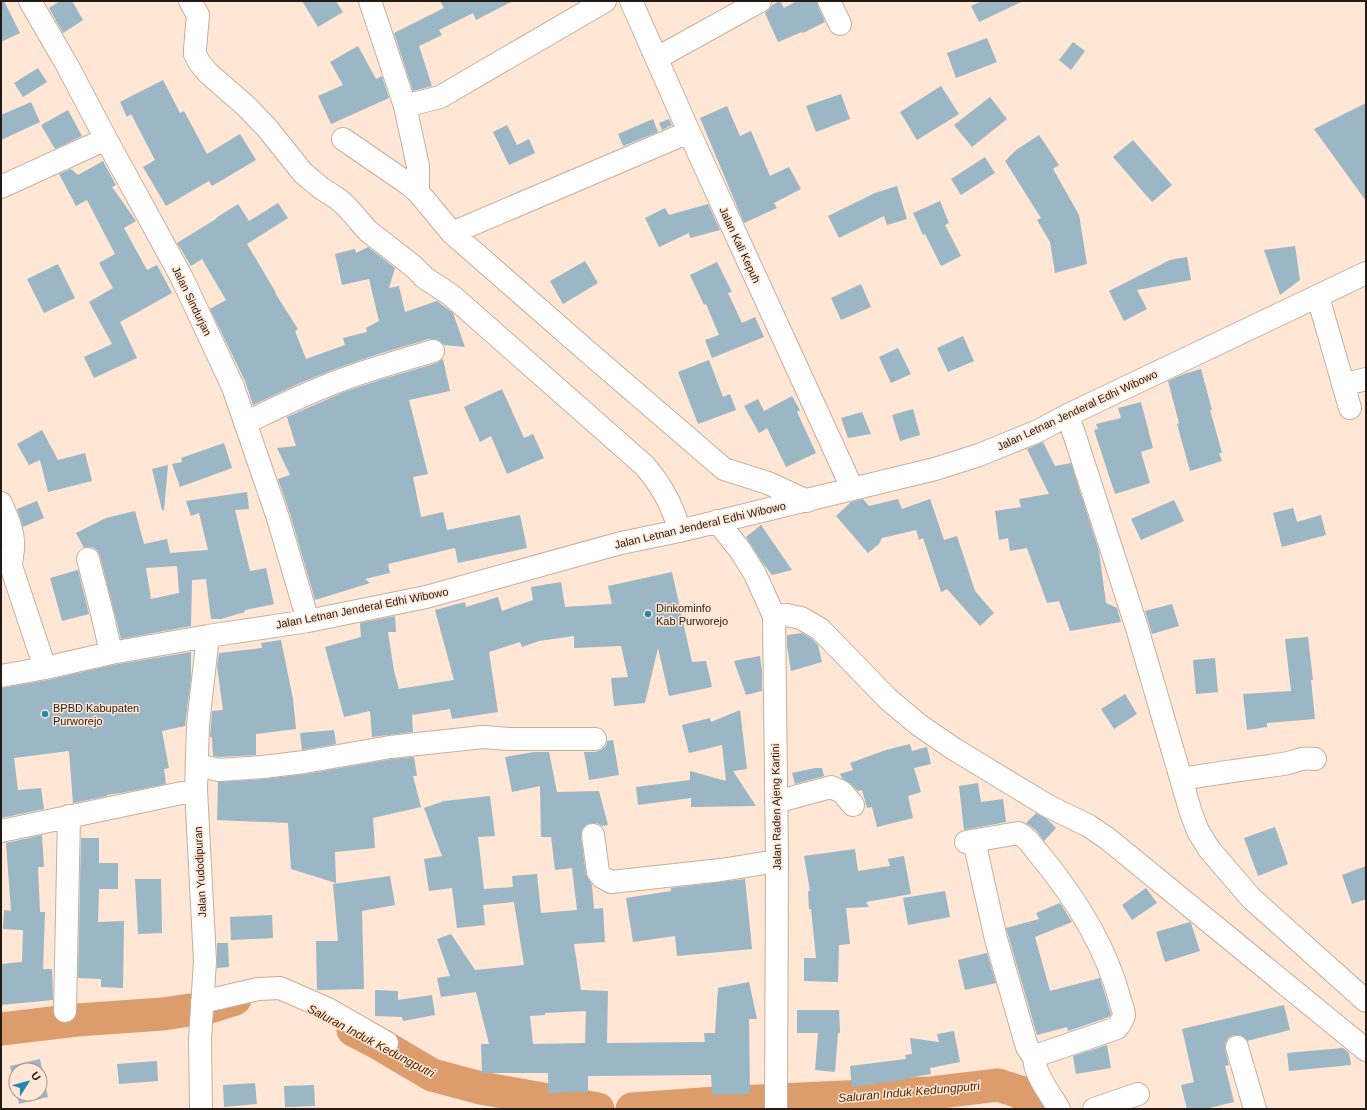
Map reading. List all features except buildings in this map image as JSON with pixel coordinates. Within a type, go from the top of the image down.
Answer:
[{"type":"street","name":"Jalan Sindurjan","points":[[30,1],[67,65],[182,278],[233,387],[278,518],[308,621]]},
{"type":"street","points":[[190,1],[198,15],[195,54],[199,62],[208,73],[247,107],[302,172],[321,188],[338,198],[368,231],[413,266],[425,278],[451,295],[645,466],[660,487],[672,508],[676,517],[679,531]]},
{"type":"street","points":[[370,1],[405,106],[418,166],[418,192]]},
{"type":"street","points":[[405,106],[440,97],[605,1]]},
{"type":"street","name":"Jalan Kali Kepuh","points":[[631,1],[689,132],[852,488]]},
{"type":"street","points":[[657,58],[760,1]]},
{"type":"street","points":[[829,1],[840,24]]},
{"type":"street","points":[[452,232],[689,132]]},
{"type":"street","points":[[1,187],[106,139]]},
{"type":"street","points":[[343,139],[418,192],[452,232],[724,469],[768,483],[807,501]]},
{"type":"street","name":"Jalan Letnan Jenderal Edhi Wibowo","points":[[1,676],[46,668],[111,653],[208,636],[308,621],[426,597],[621,543],[807,501],[852,488],[914,474],[979,455],[1038,431],[1068,415],[1366,273]]},
{"type":"street","points":[[1318,297],[1350,408]]},
{"type":"street","points":[[245,423],[295,398],[326,385],[386,364],[433,351]]},
{"type":"street","points":[[1343,385],[1366,379]]},
{"type":"street","points":[[1068,415],[1137,628],[1191,813],[1198,830],[1209,849],[1250,898],[1366,1001]]},
{"type":"street","points":[[1,503],[13,536],[11,566],[46,668]]},
{"type":"street","name":"Jalan Raden Ajeng Kartini","points":[[717,521],[740,550],[755,574],[774,616],[777,861],[776,1109]]},
{"type":"street","points":[[88,560],[111,653]]},
{"type":"street","points":[[774,616],[787,614],[801,618],[820,629],[888,699],[919,725],[954,749],[1048,806],[1089,826],[1108,839],[1366,1050]]},
{"type":"street","name":"Jalan Yudodipuran","points":[[201,1109],[200,1039],[205,961],[196,790],[198,724],[208,636]]},
{"type":"street","points":[[197,765],[219,770],[263,767],[304,762],[390,747],[483,737],[509,740],[595,739]]},
{"type":"street","points":[[1182,779],[1213,773],[1284,764],[1305,758],[1315,759]]},
{"type":"street","points":[[776,802],[831,787],[842,792],[853,805]]},
{"type":"street","points":[[1,830],[196,790]]},
{"type":"street","points":[[65,1011],[69,816]]},
{"type":"street","points":[[1035,1059],[1038,1055],[1117,1028],[1121,1023],[1124,1014],[1114,978],[1091,929],[1046,862],[1025,837],[1018,833],[970,841],[1027,1047],[1035,1059],[1034,1063],[1039,1075],[1059,1109]]},
{"type":"street","points":[[593,835],[598,872],[602,877],[611,882],[721,870],[777,861]]},
{"type":"street","points":[[202,1004],[258,989],[280,988],[305,1000],[328,1008],[387,1043]]},
{"type":"street","points":[[1237,1047],[1255,1109]]},
{"type":"street","points":[[1094,1109],[1138,1094]]},
{"type":"waterway","name":"Saluran Induk Kedungputri","points":[[1,1029],[77,1020],[163,1014],[210,1007],[235,999]]},
{"type":"waterway","name":"Saluran Induk Kedungputri","points":[[353,1030],[432,1075],[481,1088],[598,1109]]},
{"type":"waterway","name":"Saluran Induk Kedungputri","points":[[632,1109],[716,1103],[931,1093],[998,1085],[1023,1093],[1032,1109]]},
{"type":"place","name":"Dinkominfo Kab Purworejo","points":[[648,614]]},
{"type":"place","name":"BPBD Kabupaten Purworejo","points":[[45,714]]}]
